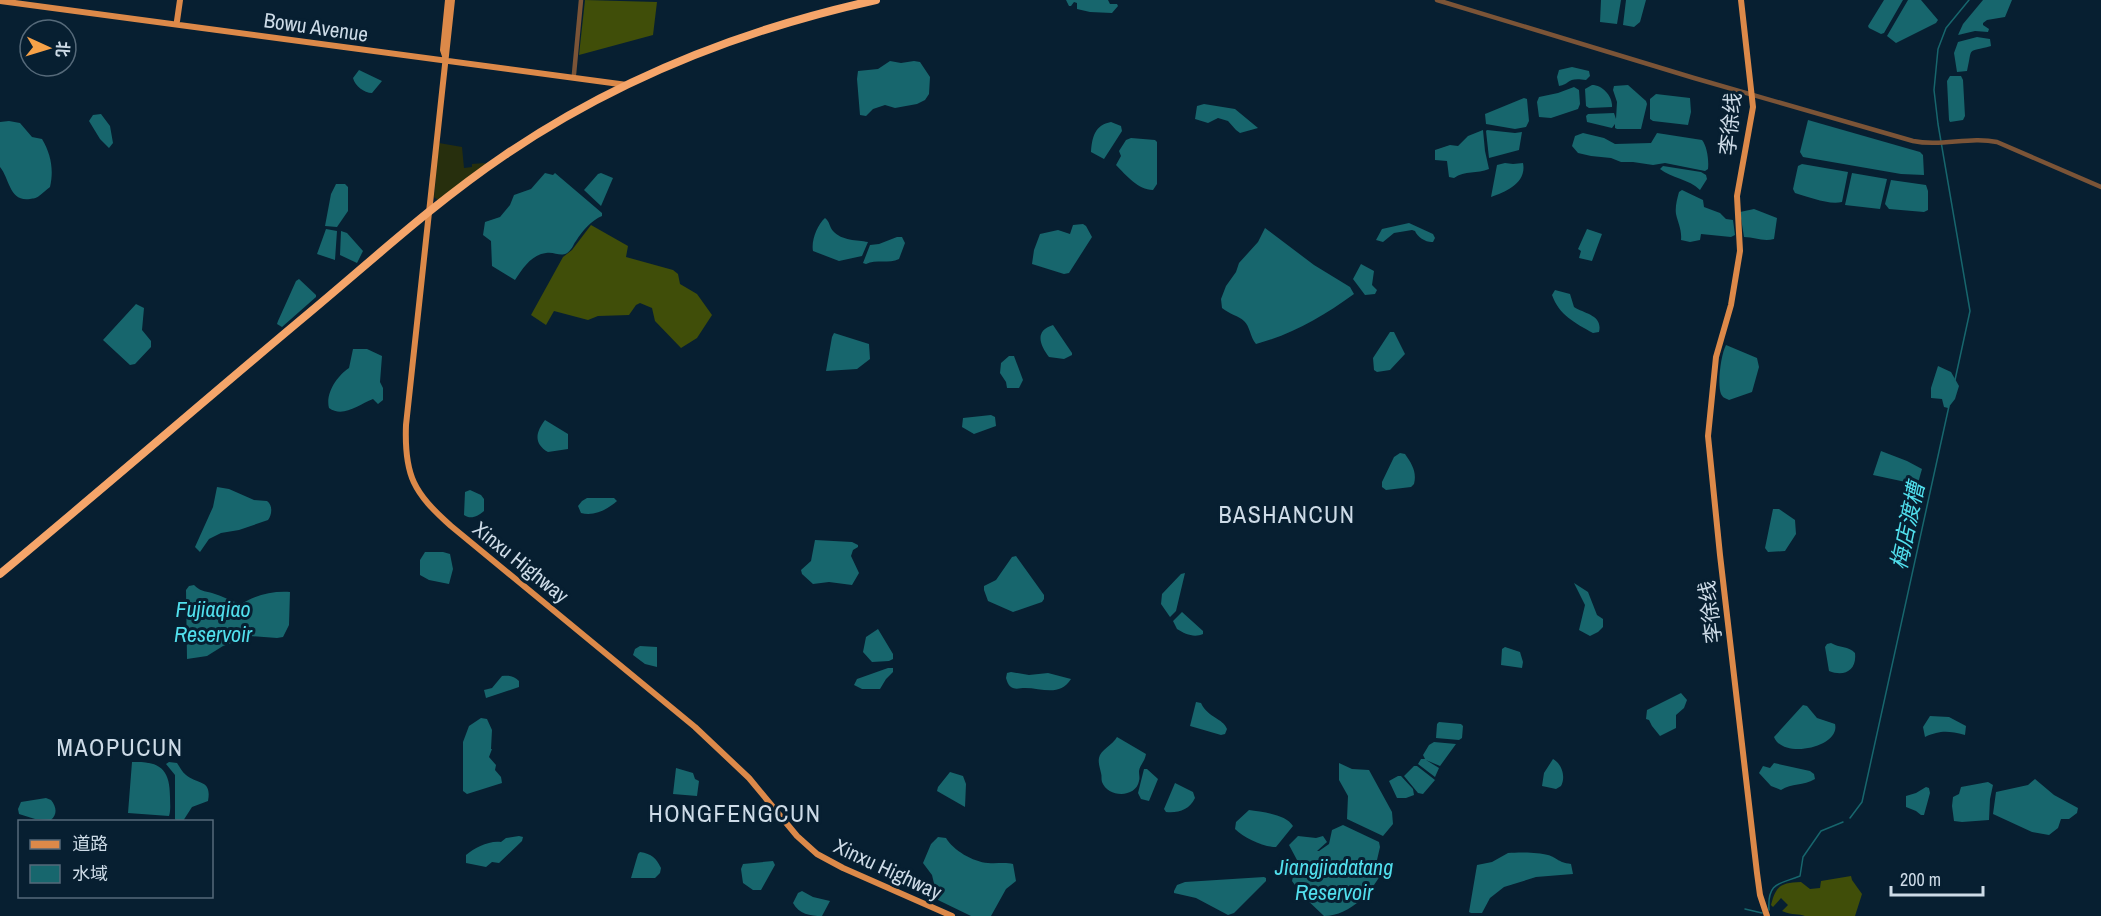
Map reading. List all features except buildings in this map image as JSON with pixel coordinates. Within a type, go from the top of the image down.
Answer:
[{"type":"highway","points":[[0,574],[431,210],[517,147],[563,119],[631,83],[687,57],[732,39],[876,0]]},
{"type":"main road","name":"Bowu Avenue","points":[[17,0],[631,83]]},
{"type":"main road","points":[[177,21],[180,0]]},
{"type":"main road","name":"Xinxu Highway","points":[[450,0],[443,50],[445,59],[431,210],[406,425],[408,468],[412,481],[420,494],[451,526],[695,727],[748,778],[797,836],[812,850],[843,868],[952,916]]},
{"type":"main road","name":"李徐线","points":[[1742,0],[1753,107],[1737,196],[1740,251],[1731,305],[1716,357],[1708,436],[1755,861],[1760,895],[1767,916]]},
{"type":"main road","name":"Bowu Avenue","points":[[0,1],[631,83]]},
{"type":"street","points":[[574,74],[581,0]]},
{"type":"street","points":[[1437,0],[1913,141],[1935,144],[1986,140],[1997,142],[2101,188]]},
{"type":"shaded area","points":[[439,143],[462,147],[464,168],[472,167],[472,164],[485,163],[487,166],[438,200],[434,197]]},
{"type":"green space","points":[[585,0],[657,2],[653,35],[579,55]]},
{"type":"green space","points":[[591,225],[628,246],[626,257],[673,270],[678,274],[680,284],[697,294],[712,315],[697,338],[681,348],[655,321],[652,308],[640,303],[629,315],[598,316],[588,320],[554,311],[546,325],[531,315],[563,257],[572,250]]},
{"type":"green space","points":[[1851,876],[1862,894],[1855,916],[1805,916],[1789,913],[1782,911],[1788,905],[1781,898],[1773,907],[1771,905],[1777,889],[1784,884],[1801,882],[1810,889],[1820,888],[1821,881]]},
{"type":"water","points":[[1066,0],[1108,0],[1110,4],[1118,6],[1112,13],[1090,12],[1077,9],[1077,3],[1074,2],[1069,6]]},
{"type":"water","points":[[1601,0],[1621,0],[1617,24],[1600,22]]},
{"type":"water","points":[[1626,0],[1646,0],[1640,22],[1634,27],[1623,25]]},
{"type":"water","points":[[1884,0],[1903,0],[1884,33],[1881,34],[1868,26]]},
{"type":"water","points":[[1908,0],[1921,0],[1938,20],[1896,43],[1887,36]]},
{"type":"water","points":[[1983,0],[2012,0],[2005,17],[1987,20],[1983,23],[1989,29],[1988,32],[1975,31],[1958,35],[1963,24]]},
{"type":"water","points":[[1977,37],[1990,39],[1991,46],[1972,51],[1967,71],[1957,72],[1954,53],[1958,42]]},
{"type":"water","points":[[890,61],[920,62],[930,77],[929,94],[925,100],[917,104],[895,108],[885,105],[873,109],[866,116],[860,115],[858,71],[878,69]]},
{"type":"water","points":[[1572,67],[1589,71],[1590,76],[1586,80],[1572,80],[1559,86],[1557,77],[1559,70]]},
{"type":"water","points":[[359,70],[382,81],[372,93],[363,90],[354,81],[353,78]]},
{"type":"water","points":[[1950,76],[1961,76],[1963,80],[1965,116],[1963,120],[1950,122],[1947,81]]},
{"type":"water","points":[[1592,85],[1606,92],[1611,99],[1612,107],[1589,108],[1586,106],[1585,89]]},
{"type":"water","points":[[1628,85],[1647,104],[1641,129],[1617,129],[1615,124],[1612,128],[1587,122],[1588,114],[1614,113],[1616,119],[1617,102],[1614,86]]},
{"type":"water","points":[[1574,87],[1579,90],[1578,109],[1551,118],[1539,117],[1537,102],[1539,97]]},
{"type":"water","points":[[1656,94],[1690,98],[1691,112],[1688,125],[1650,119],[1650,99]]},
{"type":"water","points":[[1524,98],[1527,99],[1529,121],[1526,127],[1515,129],[1486,124],[1485,114]]},
{"type":"water","points":[[1204,104],[1235,109],[1258,128],[1240,133],[1228,121],[1218,118],[1208,123],[1195,119],[1197,106]]},
{"type":"water","points":[[101,114],[110,126],[113,143],[109,148],[100,139],[89,121],[93,115]]},
{"type":"water","points":[[1808,120],[1920,152],[1923,155],[1924,175],[1901,174],[1803,157],[1800,152]]},
{"type":"water","points":[[0,122],[20,123],[32,137],[42,139],[48,150],[52,168],[50,187],[35,198],[18,197],[11,189],[0,167]]},
{"type":"water","points":[[1111,122],[1121,126],[1122,131],[1104,159],[1091,152],[1092,141],[1095,132],[1101,126]]},
{"type":"water","points":[[1483,130],[1489,169],[1462,174],[1454,178],[1449,177],[1447,161],[1435,160],[1435,150],[1450,145],[1458,146],[1468,136]]},
{"type":"water","points":[[1487,130],[1522,132],[1519,150],[1489,158]]},
{"type":"water","points":[[1583,133],[1604,138],[1615,144],[1651,143],[1657,133],[1702,140],[1707,153],[1708,169],[1705,171],[1665,163],[1653,165],[1621,162],[1611,158],[1578,153],[1572,146],[1575,136]]},
{"type":"water","points":[[1131,138],[1157,142],[1157,184],[1153,190],[1137,185],[1116,165],[1121,156],[1119,151],[1126,140]]},
{"type":"water","points":[[1523,163],[1522,176],[1514,186],[1491,197],[1497,165]]},
{"type":"water","points":[[1802,164],[1848,172],[1842,202],[1825,202],[1795,193],[1793,189],[1798,166]]},
{"type":"water","points":[[1663,166],[1701,172],[1706,175],[1707,179],[1700,190],[1691,183],[1664,172],[1660,169]]},
{"type":"water","points":[[545,173],[553,175],[555,173],[602,213],[602,216],[581,233],[568,252],[562,255],[546,253],[536,256],[515,280],[492,266],[491,241],[483,235],[485,222],[500,217],[510,205],[514,195],[531,189]]},
{"type":"water","points":[[601,173],[613,178],[601,206],[584,190]]},
{"type":"water","points":[[1852,173],[1887,179],[1880,209],[1845,205]]},
{"type":"water","points":[[1891,180],[1926,185],[1928,210],[1924,212],[1889,209],[1885,204]]},
{"type":"water","points":[[336,184],[345,184],[348,187],[348,211],[337,227],[325,226],[331,194]]},
{"type":"water","points":[[1682,190],[1703,200],[1704,207],[1720,213],[1726,219],[1733,220],[1735,235],[1731,237],[1701,234],[1700,240],[1690,242],[1681,240],[1676,209],[1679,192]]},
{"type":"water","points":[[1754,209],[1777,218],[1774,239],[1744,237],[1740,212]]},
{"type":"water","points":[[825,218],[833,231],[841,237],[868,242],[862,256],[839,261],[813,251],[815,233]]},
{"type":"water","points":[[1409,223],[1433,234],[1435,238],[1433,242],[1422,239],[1412,230],[1394,233],[1383,242],[1376,240],[1382,229]]},
{"type":"water","points":[[1083,224],[1092,237],[1069,273],[1064,274],[1032,264],[1040,234],[1058,230],[1070,234],[1073,225]]},
{"type":"water","points":[[1265,228],[1314,265],[1350,287],[1354,294],[1307,324],[1256,344],[1246,323],[1222,308],[1221,299],[1239,263],[1258,242]]},
{"type":"water","points":[[326,229],[337,231],[335,260],[317,254]]},
{"type":"water","points":[[1587,229],[1602,234],[1592,261],[1579,258],[1581,251],[1578,249]]},
{"type":"water","points":[[341,231],[347,233],[363,251],[357,263],[340,255]]},
{"type":"water","points":[[902,237],[905,243],[899,259],[863,263],[870,245]]},
{"type":"water","points":[[1361,264],[1374,271],[1372,285],[1377,290],[1375,294],[1365,295],[1353,279]]},
{"type":"water","points":[[299,279],[316,297],[282,327],[277,324],[278,321]]},
{"type":"water","points":[[1555,290],[1570,294],[1574,307],[1596,318],[1600,326],[1599,332],[1593,333],[1563,313],[1552,295]]},
{"type":"water","points":[[136,304],[144,308],[142,330],[151,341],[151,347],[135,364],[130,365],[103,340]]},
{"type":"water","points":[[1053,325],[1072,353],[1064,359],[1049,357],[1041,343],[1043,331]]},
{"type":"water","points":[[1390,332],[1394,332],[1405,354],[1390,370],[1377,372],[1374,370],[1373,358]]},
{"type":"water","points":[[834,333],[869,344],[870,359],[857,369],[826,371]]},
{"type":"water","points":[[1726,345],[1757,358],[1759,367],[1752,392],[1729,400],[1722,395],[1719,383],[1721,362]]},
{"type":"water","points":[[353,349],[367,349],[382,356],[380,382],[383,388],[383,400],[378,404],[373,399],[351,410],[334,411],[329,408],[329,396],[337,380],[349,368]]},
{"type":"water","points":[[1009,356],[1014,356],[1023,380],[1019,388],[1007,388],[1000,373],[1001,363]]},
{"type":"water","points":[[1938,366],[1951,372],[1959,386],[1955,399],[1948,408],[1944,407],[1942,399],[1931,398],[1931,388]]},
{"type":"water","points":[[991,415],[995,417],[996,426],[974,434],[962,427],[963,418]]},
{"type":"water","points":[[545,420],[568,434],[568,449],[548,452],[543,449],[538,441],[538,433]]},
{"type":"water","points":[[1881,451],[1922,469],[1918,483],[1873,475]]},
{"type":"water","points":[[1400,453],[1405,454],[1412,465],[1415,476],[1414,484],[1411,487],[1386,490],[1382,487],[1382,482],[1394,457]]},
{"type":"water","points":[[217,487],[229,489],[254,500],[267,501],[271,507],[270,515],[268,520],[239,530],[221,533],[209,539],[200,552],[195,547],[213,507]]},
{"type":"water","points":[[470,490],[484,499],[484,511],[472,517],[464,515],[465,492]]},
{"type":"water","points":[[587,498],[614,498],[617,501],[600,512],[581,513],[578,506]]},
{"type":"water","points":[[1773,509],[1779,509],[1795,520],[1796,534],[1785,551],[1768,552],[1765,548]]},
{"type":"water","points":[[815,540],[852,542],[858,545],[851,556],[859,573],[852,585],[829,582],[813,584],[802,574],[801,570],[811,561]]},
{"type":"water","points":[[425,552],[450,554],[453,569],[449,584],[429,580],[420,575],[420,560]]},
{"type":"water","points":[[1016,556],[1044,595],[1044,599],[1042,602],[1013,612],[988,601],[984,586],[996,580],[1012,557]]},
{"type":"water","points":[[1185,573],[1176,611],[1170,617],[1161,604],[1162,594],[1181,574]]},
{"type":"water","points":[[1574,583],[1588,592],[1597,615],[1603,619],[1603,627],[1590,636],[1579,630],[1585,605]]},
{"type":"water","name":"Fujiaqiao Reservoir","points":[[194,585],[241,604],[264,594],[290,592],[289,625],[283,637],[250,636],[223,646],[207,656],[187,659],[186,590],[189,586]]},
{"type":"water","points":[[1182,612],[1203,631],[1203,634],[1190,635],[1177,629],[1173,621]]},
{"type":"water","points":[[878,629],[893,654],[893,659],[889,661],[872,662],[863,652],[866,637]]},
{"type":"water","points":[[1831,643],[1855,653],[1854,664],[1848,671],[1835,673],[1829,671],[1825,647]]},
{"type":"water","points":[[640,646],[657,647],[657,667],[645,664],[633,655],[635,649]]},
{"type":"water","points":[[1505,647],[1520,652],[1522,668],[1501,665],[1502,649]]},
{"type":"water","points":[[893,668],[893,672],[880,689],[862,689],[854,685],[857,679]]},
{"type":"water","points":[[1007,673],[1029,675],[1048,673],[1071,679],[1067,685],[1056,690],[1016,689],[1010,686],[1006,678]]},
{"type":"water","points":[[502,676],[515,678],[519,681],[519,687],[486,698],[484,690],[492,688]]},
{"type":"water","points":[[1681,693],[1687,700],[1684,708],[1676,715],[1676,728],[1660,736],[1646,719],[1647,710]]},
{"type":"water","points":[[1196,702],[1201,703],[1207,712],[1225,725],[1227,729],[1225,734],[1221,735],[1190,726]]},
{"type":"water","points":[[1803,705],[1807,706],[1817,718],[1835,724],[1834,732],[1829,739],[1810,748],[1788,748],[1779,744],[1774,737]]},
{"type":"water","points":[[1930,716],[1949,717],[1966,726],[1965,735],[1945,732],[1925,737],[1923,727]]},
{"type":"water","points":[[481,718],[487,719],[492,730],[492,749],[489,757],[496,765],[495,770],[501,777],[502,783],[467,794],[463,791],[463,742],[469,726]]},
{"type":"water","points":[[1439,722],[1461,724],[1463,726],[1462,738],[1459,740],[1436,738]]},
{"type":"water","points":[[1117,737],[1146,754],[1139,771],[1137,787],[1133,791],[1122,794],[1105,787],[1099,762],[1102,752]]},
{"type":"water","points":[[1434,742],[1456,744],[1440,766],[1426,760],[1439,768],[1435,777],[1418,764],[1421,759],[1425,759],[1423,755],[1429,745]]},
{"type":"water","points":[[1553,759],[1561,767],[1563,775],[1561,786],[1556,789],[1542,786],[1544,773]]},
{"type":"water","points":[[132,762],[156,765],[165,773],[170,787],[169,816],[128,813]]},
{"type":"water","points":[[177,763],[186,775],[203,783],[208,789],[208,801],[192,807],[184,820],[175,819],[175,775],[166,764]]},
{"type":"water","name":"Jiangjiadatang Reservoir","points":[[1339,763],[1352,769],[1369,770],[1392,812],[1393,824],[1383,836],[1347,819],[1348,796],[1339,780]]},
{"type":"water","points":[[1774,763],[1810,771],[1814,774],[1815,779],[1781,790],[1771,786],[1759,773],[1763,766],[1770,768]]},
{"type":"water","points":[[1414,766],[1435,780],[1423,794],[1418,793],[1404,776]]},
{"type":"water","points":[[676,768],[693,773],[695,779],[699,781],[697,796],[673,794]]},
{"type":"water","points":[[1144,769],[1158,779],[1149,801],[1141,799],[1138,793]]},
{"type":"water","points":[[950,772],[963,776],[966,784],[965,807],[937,791]]},
{"type":"water","points":[[1401,776],[1413,789],[1414,795],[1397,798],[1389,781]]},
{"type":"water","points":[[2035,779],[2054,795],[2078,808],[2077,813],[2069,819],[2061,819],[2058,828],[2049,835],[2032,832],[1993,814],[1996,792],[2028,785]]},
{"type":"water","points":[[1988,782],[1993,785],[1989,820],[1954,821],[1953,797],[1959,794],[1961,787]]},
{"type":"water","points":[[1175,783],[1193,792],[1195,798],[1183,810],[1166,812],[1164,809]]},
{"type":"water","points":[[1926,787],[1929,788],[1930,793],[1924,815],[1921,815],[1906,807],[1906,796]]},
{"type":"water","points":[[46,798],[51,800],[55,807],[55,815],[51,820],[35,819],[19,814],[18,809],[21,802]]},
{"type":"water","points":[[1249,810],[1279,816],[1293,826],[1276,847],[1260,844],[1243,836],[1235,829],[1236,822]]},
{"type":"water","name":"Jiangjiadatang Reservoir","points":[[1343,825],[1379,842],[1377,860],[1384,868],[1368,893],[1352,907],[1334,915],[1324,916],[1303,896],[1292,881],[1297,860],[1289,845],[1298,836],[1316,838],[1323,836],[1327,842],[1317,851],[1319,851],[1329,844],[1332,830]]},
{"type":"water","points":[[519,836],[523,837],[522,841],[499,863],[492,862],[486,867],[466,863],[466,855],[478,847]]},
{"type":"water","points":[[938,837],[946,838],[958,851],[970,858],[988,863],[1013,864],[1016,881],[1006,889],[991,916],[971,916],[938,900],[932,875],[923,863],[931,844]]},
{"type":"water","points":[[640,852],[651,855],[661,868],[655,878],[631,878]]},
{"type":"water","points":[[1528,852],[1548,855],[1571,864],[1573,874],[1536,877],[1504,887],[1490,898],[1482,913],[1469,912],[1477,865],[1492,862],[1508,853]]},
{"type":"water","points":[[773,861],[775,865],[761,890],[753,890],[743,883],[741,869],[743,864]]},
{"type":"water","points":[[1264,877],[1266,881],[1234,913],[1228,915],[1196,898],[1174,893],[1177,885],[1185,882]]},
{"type":"water","points":[[802,891],[813,897],[830,901],[822,916],[805,914],[795,907],[793,903],[798,893]]},
{"type":"waterway","points":[[1955,380],[1970,311],[1934,90],[1938,49],[1946,28],[1969,0]]},
{"type":"waterway","name":"梅店渡槽","points":[[1850,818],[1862,802],[1949,406]]},
{"type":"waterway","points":[[1769,910],[1770,894],[1773,889],[1781,883],[1800,876],[1803,857],[1821,831],[1843,822]]},
{"type":"waterway","points":[[1745,909],[1762,913]]},
{"type":"district","name":"BASHANCUN","points":[[1287,514]]},
{"type":"district","name":"MAOPUCUN","points":[[120,747]]},
{"type":"district","name":"HONGFENGCUN","points":[[735,813]]}]
